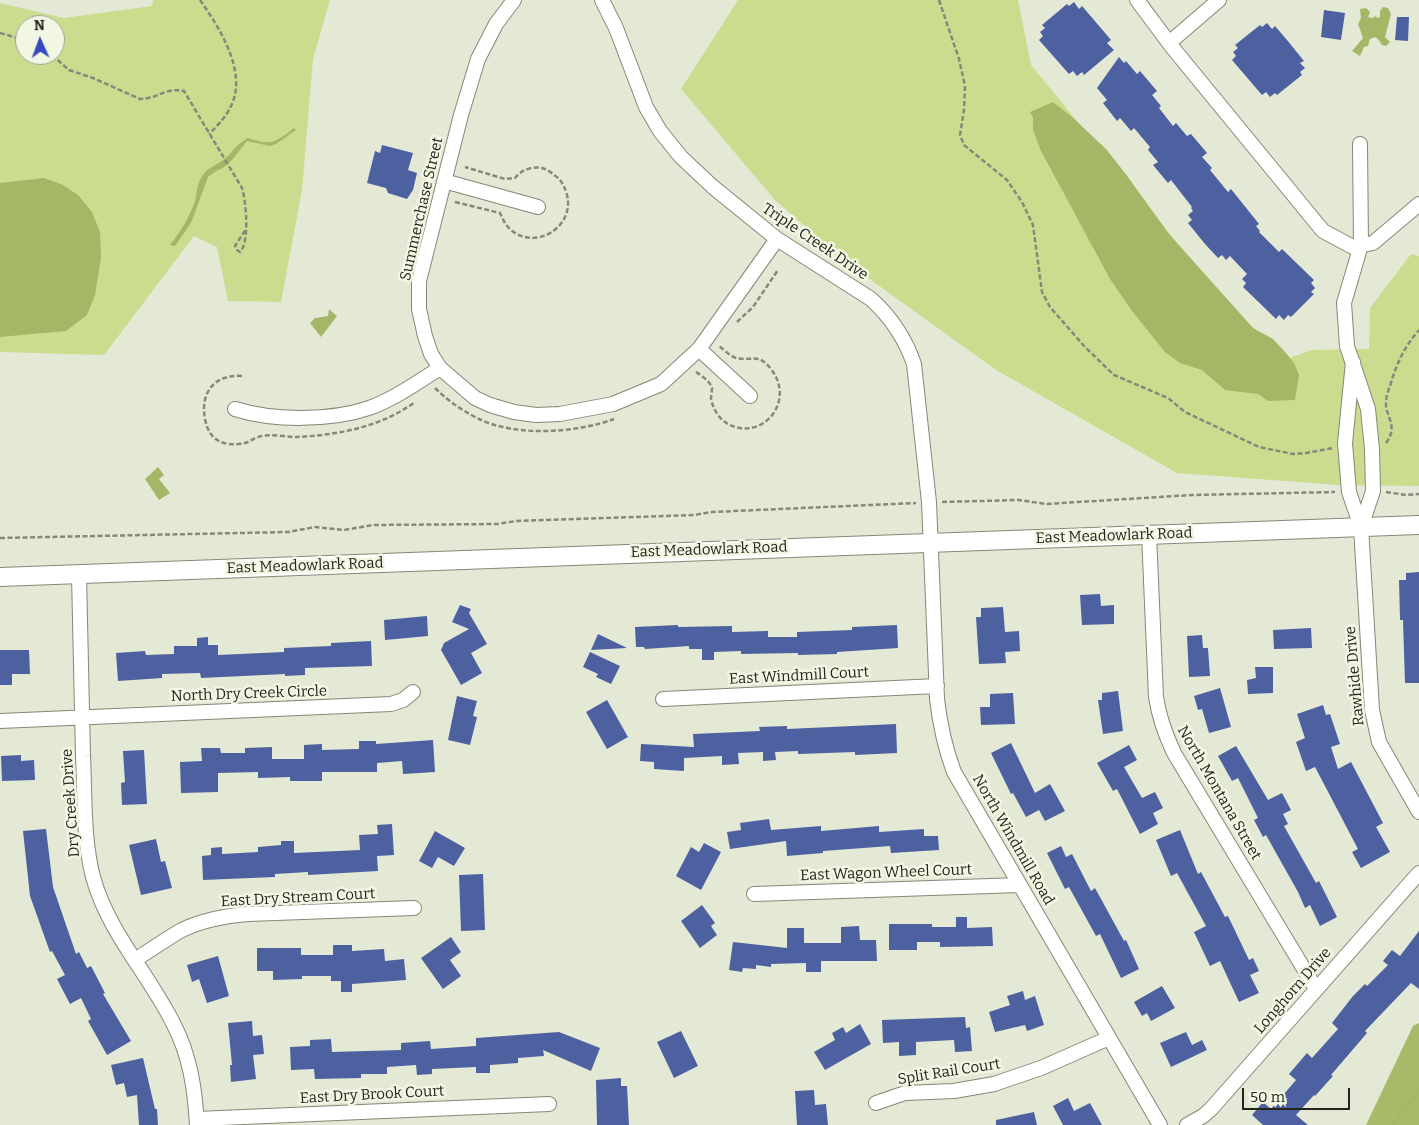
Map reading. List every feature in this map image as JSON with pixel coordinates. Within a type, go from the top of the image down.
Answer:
[{"type":"main road","name":"East Meadowlark Road","points":[[0,577],[1419,525]]},
{"type":"street","name":"Summerchase Street","points":[[514,0],[496,24],[478,59],[461,115],[419,280],[419,309],[425,336],[430,354],[440,368],[475,398],[490,405],[514,412],[536,415],[560,414],[614,404],[661,384],[704,353],[777,239]]},
{"type":"street","name":"Triple Creek Drive","points":[[602,0],[616,28],[646,107],[660,131],[681,157],[713,187],[777,239],[871,299],[885,311],[896,326],[908,346],[914,364],[929,502],[931,542]]},
{"type":"street","points":[[1137,0],[1169,43],[1323,231],[1353,247],[1373,244],[1419,204]]},
{"type":"street","points":[[1169,43],[1219,0]]},
{"type":"street","points":[[1360,144],[1361,245],[1344,304],[1347,346],[1354,362],[1368,409],[1372,448],[1373,491],[1361,527]]},
{"type":"street","points":[[444,181],[538,208]]},
{"type":"street","points":[[704,353],[750,396]]},
{"type":"street","points":[[1354,362],[1345,443],[1349,492],[1361,527]]},
{"type":"street","points":[[235,408],[253,414],[286,418],[332,416],[369,408],[440,368]]},
{"type":"street","name":"Rawhide Drive","points":[[1361,527],[1372,710],[1375,728],[1386,756],[1419,812]]},
{"type":"street","name":"North Montana Street","points":[[1149,534],[1156,697],[1164,732],[1174,753],[1316,989]]},
{"type":"street","name":"North Windmill Road","points":[[931,542],[937,686],[941,728],[954,772],[1160,1125]]},
{"type":"street","name":"Dry Creek Drive","points":[[79,574],[85,827],[93,876],[114,927],[158,995],[181,1040],[195,1091],[197,1122]]},
{"type":"street","name":"East Windmill Court","points":[[663,699],[937,686]]},
{"type":"street","name":"North Dry Creek Circle","points":[[0,720],[391,704],[403,700],[413,692]]},
{"type":"street","name":"Longhorn Drive","points":[[1187,1125],[1211,1109],[1419,873]]},
{"type":"street","name":"East Wagon Wheel Court","points":[[754,894],[1020,885]]},
{"type":"street","name":"East Dry Stream Court","points":[[134,960],[182,930],[225,916],[414,908]]},
{"type":"street","name":"Split Rail Court","points":[[876,1103],[904,1094],[954,1091],[994,1084],[1042,1068],[1109,1038]]},
{"type":"street","name":"East Dry Brook Court","points":[[197,1122],[549,1104]]},
{"type":"path","points":[[200,0],[217,24],[226,44],[234,70],[236,90],[231,107],[210,134]]},
{"type":"path","points":[[939,0],[959,59],[965,86],[960,135],[964,145],[1007,180],[1022,202],[1033,225],[1042,292],[1050,307],[1085,347],[1114,374],[1168,398],[1185,412],[1259,447],[1293,454],[1324,450]]},
{"type":"path","points":[[0,33],[15,37]]},
{"type":"path","points":[[63,65],[69,70],[93,78],[140,99],[148,99],[168,90],[184,91],[242,188],[246,200],[246,229],[245,246],[240,252],[235,246],[246,229]]},
{"type":"path","points":[[734,324],[753,307],[778,270]]},
{"type":"path","points":[[689,378],[704,353],[723,338]]},
{"type":"path","points":[[426,377],[434,388],[448,400],[480,419],[497,425],[525,430],[568,430],[617,418]]},
{"type":"path","points":[[1373,491],[1406,495],[1419,494]]},
{"type":"path","points":[[948,501],[1019,500],[1046,504],[1192,496],[1349,492]]},
{"type":"path","points":[[0,538],[288,532],[315,527],[344,530],[374,524],[497,524],[516,521],[694,516],[712,512],[912,503]]},
{"type":"shaded area","points":[[153,0],[330,0],[313,59],[302,190],[281,302],[228,301],[217,247],[194,236],[104,355],[0,352],[0,3],[51,15],[15,15],[15,65],[65,65],[65,18],[152,6]]},
{"type":"shaded area","points":[[738,0],[1018,0],[1031,65],[1224,300],[1287,359],[1312,350],[1369,349],[1370,308],[1411,254],[1419,256],[1419,486],[1339,485],[1177,473],[996,370],[842,259],[775,200],[681,89]]},
{"type":"shaded area","points":[[1383,7],[1388,8],[1391,14],[1385,37],[1390,42],[1386,46],[1382,45],[1375,37],[1370,39],[1368,46],[1364,47],[1360,56],[1352,51],[1363,38],[1358,24],[1361,18],[1360,9],[1366,8],[1370,12],[1368,17],[1376,16],[1377,18],[1380,17],[1380,11]]},
{"type":"shaded area","points":[[1053,102],[1106,149],[1169,234],[1253,328],[1273,339],[1294,363],[1299,375],[1295,400],[1268,401],[1258,394],[1225,390],[1202,370],[1180,363],[1165,352],[1132,311],[1110,279],[1041,151],[1033,130],[1033,118],[1030,112]]},
{"type":"shaded area","points":[[294,128],[296,130],[270,146],[247,141],[233,159],[208,177],[191,223],[175,246],[170,245],[187,219],[195,201],[200,180],[206,171],[225,159],[237,146],[248,138],[262,142],[272,142]]},
{"type":"shaded area","points":[[44,178],[63,185],[78,195],[92,212],[100,232],[101,258],[95,295],[87,315],[66,331],[0,337],[0,183]]},
{"type":"shaded area","points":[[329,309],[337,316],[321,337],[310,323],[315,318],[328,316]]},
{"type":"shaded area","points":[[158,467],[164,475],[159,479],[170,493],[159,500],[145,479]]},
{"type":"shaded area","points":[[1419,1023],[1419,1125],[1366,1125],[1413,1026]]},
{"type":"building","points":[[1074,2],[1079,9],[1082,6],[1111,40],[1107,43],[1114,50],[1084,75],[1082,72],[1077,76],[1073,71],[1069,74],[1039,40],[1043,36],[1040,32],[1045,28],[1042,25],[1067,4],[1069,6]]},
{"type":"building","points":[[1324,10],[1345,13],[1341,40],[1321,37]]},
{"type":"building","points":[[1397,17],[1409,17],[1408,41],[1395,40]]},
{"type":"building","points":[[1267,23],[1272,29],[1275,26],[1287,40],[1304,61],[1300,63],[1305,68],[1300,72],[1302,75],[1277,95],[1275,93],[1270,97],[1266,92],[1262,95],[1232,60],[1236,56],[1233,52],[1238,48],[1235,45],[1260,25],[1262,27]]},
{"type":"building","points":[[1119,57],[1124,63],[1126,61],[1137,74],[1140,71],[1157,91],[1152,95],[1173,126],[1176,123],[1187,136],[1191,134],[1207,153],[1202,157],[1212,168],[1210,170],[1228,192],[1231,189],[1259,224],[1256,226],[1259,232],[1279,252],[1282,249],[1314,280],[1311,283],[1315,288],[1311,292],[1314,294],[1291,317],[1288,315],[1284,320],[1279,315],[1276,319],[1243,287],[1246,283],[1242,279],[1247,274],[1230,256],[1226,260],[1222,255],[1218,258],[1205,244],[1188,223],[1192,220],[1188,215],[1193,211],[1192,207],[1171,180],[1168,183],[1153,165],[1158,162],[1148,150],[1150,147],[1134,128],[1131,131],[1120,118],[1117,121],[1103,103],[1107,100],[1097,88]]},
{"type":"building","points":[[382,145],[413,153],[408,170],[417,173],[413,190],[407,199],[388,193],[386,188],[367,183],[375,151],[380,153]]},
{"type":"building","points":[[1419,572],[1419,683],[1405,683],[1403,620],[1400,620],[1399,580],[1406,580],[1406,573]]},
{"type":"building","points":[[1100,594],[1101,606],[1114,605],[1114,624],[1082,625],[1080,595]]},
{"type":"building","points":[[460,605],[471,609],[469,613],[487,644],[471,653],[482,673],[461,685],[441,650],[444,643],[469,629],[452,622]]},
{"type":"building","points":[[1003,607],[1005,632],[1019,631],[1020,651],[1005,652],[1006,663],[979,664],[976,617],[981,617],[981,608]]},
{"type":"building","points":[[427,616],[428,636],[385,640],[384,620]]},
{"type":"building","points":[[678,625],[678,627],[732,626],[732,632],[768,631],[768,637],[797,637],[797,632],[852,630],[852,627],[897,625],[898,648],[837,652],[837,654],[798,655],[798,653],[741,654],[741,651],[714,652],[714,660],[702,660],[702,649],[689,649],[689,646],[645,649],[644,647],[636,647],[635,627]]},
{"type":"building","points":[[1311,628],[1312,648],[1274,649],[1273,630]]},
{"type":"building","points":[[598,634],[627,648],[591,650]]},
{"type":"building","points":[[1202,635],[1203,648],[1208,648],[1210,676],[1189,677],[1187,636]]},
{"type":"building","points":[[208,637],[208,645],[218,645],[218,655],[284,652],[284,648],[331,646],[331,643],[371,641],[372,666],[305,668],[305,675],[285,676],[285,674],[201,678],[200,673],[162,674],[162,678],[118,681],[116,653],[145,651],[146,655],[174,654],[174,646],[197,646],[197,638]]},
{"type":"building","points":[[0,650],[29,650],[30,674],[12,674],[12,685],[0,685]]},
{"type":"building","points":[[590,652],[620,666],[611,684],[596,677],[598,674],[583,667]]},
{"type":"building","points":[[1255,667],[1273,667],[1273,693],[1248,694],[1247,680],[1256,678]]},
{"type":"building","points":[[1220,688],[1231,727],[1209,733],[1202,709],[1198,710],[1194,696]]},
{"type":"building","points":[[1118,691],[1123,731],[1103,734],[1098,700],[1102,700],[1102,693]]},
{"type":"building","points":[[1013,693],[1015,724],[981,725],[980,707],[990,707],[990,694]]},
{"type":"building","points":[[457,696],[477,701],[473,716],[477,717],[470,745],[448,740]]},
{"type":"building","points":[[607,700],[628,737],[607,749],[586,712]]},
{"type":"building","points":[[1323,705],[1326,715],[1330,714],[1340,744],[1331,747],[1338,769],[1351,762],[1383,823],[1376,827],[1390,852],[1361,868],[1352,852],[1358,849],[1315,767],[1306,771],[1296,742],[1305,738],[1297,714]]},
{"type":"building","points":[[896,724],[897,753],[855,755],[855,752],[798,754],[798,751],[775,752],[776,760],[763,761],[763,752],[738,753],[739,764],[722,765],[722,756],[684,758],[684,771],[654,769],[654,762],[640,761],[641,744],[694,747],[693,734],[760,731],[759,727],[787,726],[787,729]]},
{"type":"building","points":[[433,740],[435,772],[403,774],[402,761],[377,763],[377,772],[322,772],[322,781],[290,781],[290,777],[258,778],[258,772],[218,773],[218,792],[181,793],[180,762],[202,761],[201,748],[220,748],[221,753],[245,753],[245,748],[272,747],[272,759],[304,759],[304,745],[322,744],[322,750],[359,749],[359,741],[376,741],[376,744]]},
{"type":"building","points":[[1011,743],[1035,793],[1050,784],[1065,811],[1045,821],[1039,810],[1026,817],[1013,793],[1011,794],[991,753]]},
{"type":"building","points":[[1129,745],[1137,760],[1124,767],[1142,798],[1155,792],[1163,808],[1153,813],[1158,824],[1140,834],[1117,789],[1113,791],[1097,763]]},
{"type":"building","points":[[1236,746],[1268,800],[1282,793],[1291,810],[1283,814],[1288,824],[1284,826],[1316,883],[1319,881],[1337,917],[1320,926],[1310,905],[1305,908],[1266,835],[1263,837],[1254,820],[1258,818],[1238,778],[1232,781],[1218,756]]},
{"type":"building","points":[[144,750],[147,804],[122,805],[121,783],[125,782],[123,751]]},
{"type":"building","points":[[21,755],[21,761],[34,760],[35,780],[2,781],[1,756]]},
{"type":"building","points":[[769,819],[771,830],[821,826],[821,831],[879,826],[879,832],[924,829],[924,836],[938,836],[939,850],[891,853],[890,846],[787,856],[786,841],[730,849],[727,832],[741,830],[740,823]]},
{"type":"building","points":[[392,824],[394,855],[377,856],[378,871],[308,875],[308,872],[275,874],[275,877],[203,880],[202,856],[211,855],[211,848],[222,847],[222,854],[258,852],[258,847],[281,845],[281,841],[294,841],[294,853],[360,850],[359,835],[378,834],[377,825]]},
{"type":"building","points":[[46,829],[53,887],[76,954],[79,952],[87,968],[91,966],[105,993],[103,994],[131,1041],[107,1055],[88,1021],[91,1019],[81,998],[70,1004],[57,979],[65,975],[52,951],[50,952],[30,896],[23,831]]},
{"type":"building","points":[[1180,830],[1198,874],[1201,872],[1225,917],[1228,916],[1249,960],[1253,958],[1259,971],[1250,975],[1259,993],[1239,1002],[1220,961],[1210,966],[1194,932],[1206,926],[1177,873],[1171,876],[1156,840]]},
{"type":"building","points":[[435,831],[465,848],[454,866],[438,857],[432,868],[419,861]]},
{"type":"building","points":[[156,839],[161,862],[165,861],[172,888],[141,895],[129,845]]},
{"type":"building","points":[[704,843],[721,852],[701,890],[676,876],[691,847],[699,852]]},
{"type":"building","points":[[1061,846],[1066,857],[1072,854],[1091,891],[1095,888],[1124,941],[1126,940],[1139,969],[1121,978],[1100,934],[1096,936],[1069,887],[1065,889],[1047,853]]},
{"type":"building","points":[[483,874],[485,930],[461,931],[459,875]]},
{"type":"building","points":[[702,905],[715,923],[711,926],[717,935],[700,948],[681,921]]},
{"type":"building","points":[[956,917],[967,917],[967,928],[992,927],[993,946],[940,947],[940,942],[917,942],[917,950],[889,950],[889,924],[932,924],[932,927],[956,927]]},
{"type":"building","points":[[859,926],[860,940],[876,940],[877,961],[821,961],[821,972],[806,972],[806,963],[771,964],[771,967],[756,965],[756,969],[743,968],[742,972],[729,970],[733,942],[787,948],[787,928],[804,928],[804,943],[841,943],[841,927]]},
{"type":"building","points":[[1419,931],[1419,989],[1411,983],[1365,1031],[1367,1033],[1331,1075],[1333,1076],[1296,1115],[1308,1125],[1263,1125],[1252,1115],[1263,1102],[1271,1109],[1296,1080],[1289,1074],[1307,1053],[1312,1058],[1338,1029],[1332,1023],[1353,996],[1365,984],[1367,986],[1388,965],[1383,961],[1392,950],[1400,956]]},
{"type":"building","points":[[451,937],[461,952],[450,960],[461,976],[443,989],[421,958]]},
{"type":"building","points":[[333,945],[352,945],[352,951],[384,949],[385,961],[404,959],[406,980],[352,984],[352,992],[341,992],[341,981],[331,981],[331,976],[302,976],[302,979],[273,980],[273,971],[257,971],[257,948],[301,948],[301,955],[333,955]]},
{"type":"building","points":[[218,956],[229,996],[207,1003],[199,979],[192,982],[187,965]]},
{"type":"building","points":[[1162,986],[1175,1008],[1151,1021],[1147,1013],[1142,1016],[1134,1002]]},
{"type":"building","points":[[1023,991],[1025,1000],[1035,996],[1044,1025],[1027,1031],[1025,1025],[995,1032],[989,1012],[1010,1005],[1007,996]]},
{"type":"building","points":[[965,1017],[966,1028],[970,1027],[972,1051],[955,1052],[954,1040],[916,1042],[916,1055],[899,1056],[899,1042],[883,1043],[882,1020]]},
{"type":"building","points":[[252,1021],[253,1036],[262,1035],[264,1054],[253,1055],[256,1079],[231,1082],[230,1065],[232,1065],[228,1023]]},
{"type":"building","points":[[860,1024],[871,1044],[825,1070],[814,1052],[835,1040],[832,1033],[843,1027],[846,1033]]},
{"type":"building","points":[[681,1031],[698,1066],[674,1078],[657,1042]]},
{"type":"building","points":[[559,1032],[600,1048],[591,1071],[543,1050],[544,1056],[518,1058],[518,1063],[490,1065],[490,1073],[476,1073],[476,1067],[432,1069],[432,1074],[417,1075],[416,1065],[387,1067],[387,1074],[361,1074],[361,1078],[315,1079],[314,1069],[291,1070],[290,1047],[310,1046],[310,1040],[331,1039],[332,1052],[401,1050],[401,1043],[430,1041],[431,1049],[476,1046],[476,1038]]},
{"type":"building","points":[[1186,1032],[1192,1045],[1202,1040],[1207,1050],[1171,1067],[1160,1043]]},
{"type":"building","points":[[143,1058],[155,1109],[157,1109],[158,1125],[139,1125],[137,1095],[127,1097],[124,1083],[116,1085],[111,1065]]},
{"type":"building","points":[[621,1078],[621,1086],[627,1086],[629,1125],[597,1125],[596,1080]]},
{"type":"building","points":[[814,1090],[815,1105],[826,1104],[828,1125],[797,1125],[795,1091]]},
{"type":"building","points":[[1068,1098],[1074,1111],[1090,1103],[1102,1125],[1063,1125],[1053,1106]]},
{"type":"building","points":[[1034,1112],[1037,1125],[996,1125],[996,1120]]},
{"type":"waterway","points":[[1392,1125],[1419,1090]]}]
